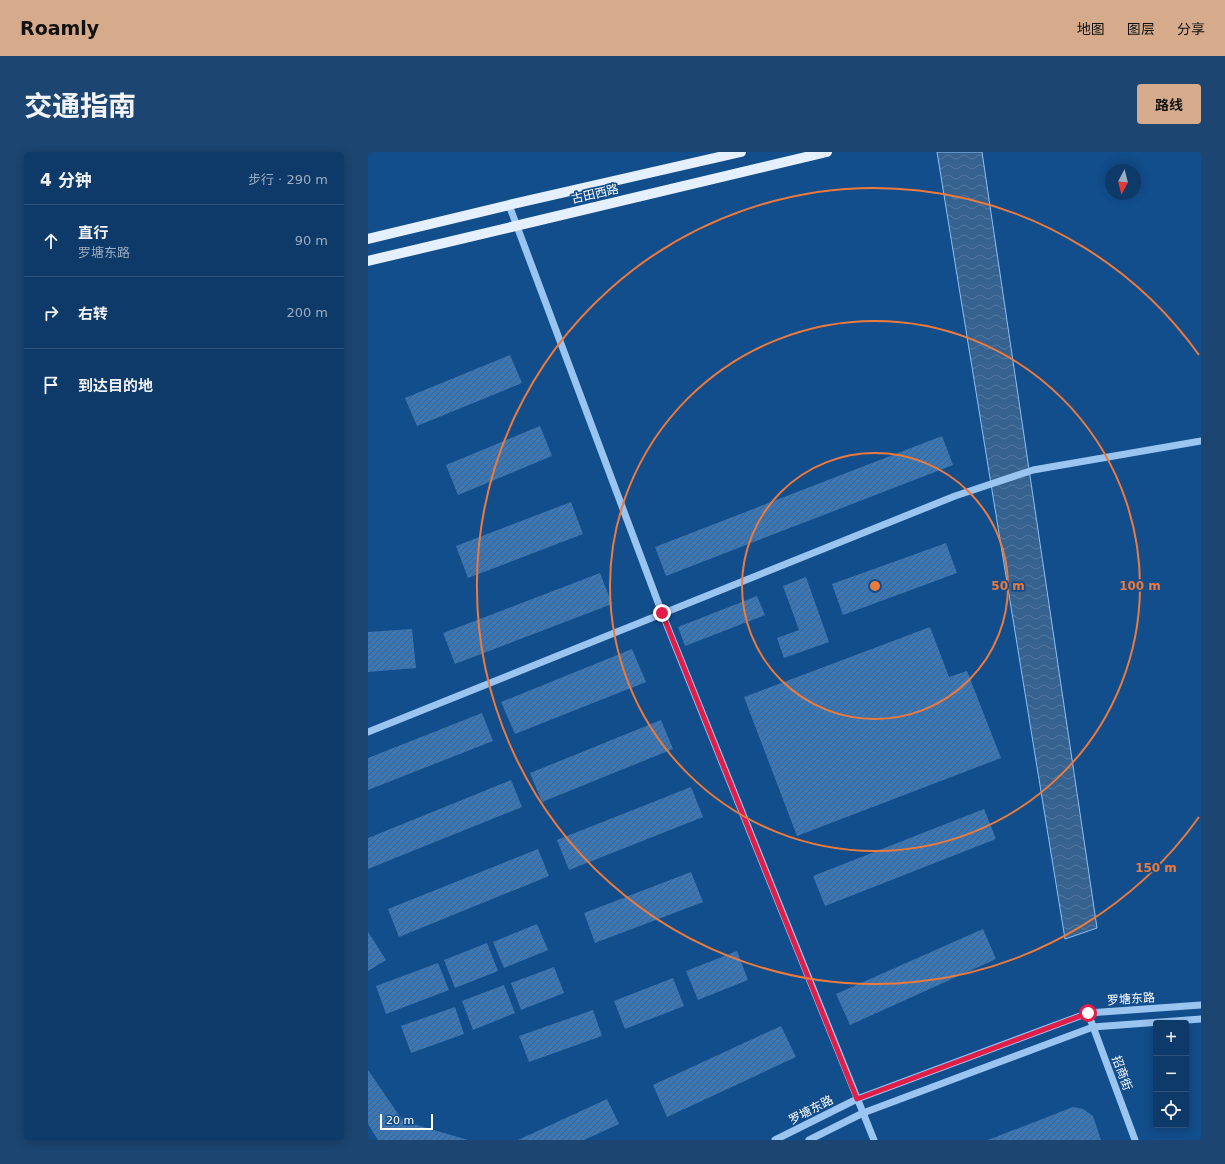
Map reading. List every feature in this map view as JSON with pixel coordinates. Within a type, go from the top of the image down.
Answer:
[{"type":"main road","name":"古田西路","points":[[368,239],[741,152]]},
{"type":"main road","name":"古田西路","points":[[368,261],[827,152]]},
{"type":"street","points":[[509,205],[662,613],[874,1140]]},
{"type":"street","points":[[368,732],[955,496],[1033,470],[1201,441]]},
{"type":"street","name":"罗塘东路","points":[[775,1140],[857,1099],[1088,1013],[1201,1005]]},
{"type":"street","name":"招商街","points":[[1088,1013],[1135,1140]]},
{"type":"street","name":"罗塘东路","points":[[809,1140],[862,1113],[1093,1027],[1201,1019]]},
{"type":"water","points":[[937,152],[982,152],[1097,928],[1065,939]]},
{"type":"building","points":[[510,355],[522,383],[417,426],[405,398]]},
{"type":"building","points":[[540,426],[552,456],[458,495],[446,465]]},
{"type":"building","points":[[942,436],[953,465],[666,576],[655,547]]},
{"type":"building","points":[[571,502],[583,534],[468,578],[456,546]]},
{"type":"building","points":[[946,543],[957,573],[843,615],[832,584]]},
{"type":"building","points":[[600,573],[612,604],[455,664],[443,633]]},
{"type":"building","points":[[806,577],[829,642],[784,658],[777,638],[799,630],[783,586]]},
{"type":"building","points":[[757,596],[765,615],[685,646],[678,627]]},
{"type":"building","points":[[930,627],[949,677],[967,671],[1001,758],[797,836],[744,697]]},
{"type":"building","points":[[412,629],[416,668],[368,672],[368,632]]},
{"type":"building","points":[[632,649],[646,682],[515,734],[501,702]]},
{"type":"building","points":[[482,713],[493,741],[368,790],[368,758]]},
{"type":"building","points":[[661,720],[673,749],[542,802],[530,773]]},
{"type":"building","points":[[511,780],[522,807],[368,869],[368,838]]},
{"type":"building","points":[[691,787],[703,817],[569,870],[557,840]]},
{"type":"building","points":[[984,809],[996,839],[825,906],[813,876]]},
{"type":"building","points":[[538,849],[549,876],[399,937],[388,909]]},
{"type":"building","points":[[691,872],[703,902],[595,943],[584,913]]},
{"type":"building","points":[[537,924],[548,950],[504,968],[493,942]]},
{"type":"building","points":[[983,929],[996,959],[850,1025],[836,994]]},
{"type":"building","points":[[368,932],[386,960],[368,971]]},
{"type":"building","points":[[487,943],[498,971],[455,988],[444,960]]},
{"type":"building","points":[[737,951],[748,980],[698,1000],[686,971]]},
{"type":"building","points":[[438,963],[449,990],[386,1014],[376,986]]},
{"type":"building","points":[[554,967],[564,993],[521,1010],[511,983]]},
{"type":"building","points":[[673,978],[684,1006],[625,1029],[614,1001]]},
{"type":"building","points":[[504,985],[515,1013],[473,1030],[462,1001]]},
{"type":"building","points":[[455,1007],[464,1034],[411,1053],[401,1026]]},
{"type":"building","points":[[593,1010],[602,1036],[529,1062],[519,1036]]},
{"type":"building","points":[[781,1026],[796,1057],[667,1117],[653,1085]]},
{"type":"building","points":[[368,1070],[403,1121],[468,1140],[378,1140],[368,1124]]},
{"type":"building","points":[[607,1099],[619,1124],[584,1140],[518,1140]]},
{"type":"building","points":[[1073,1107],[1083,1109],[1093,1116],[1101,1140],[988,1140]]},
{"type":"route","points":[[662,613],[857,1099],[1088,1013]]}]
